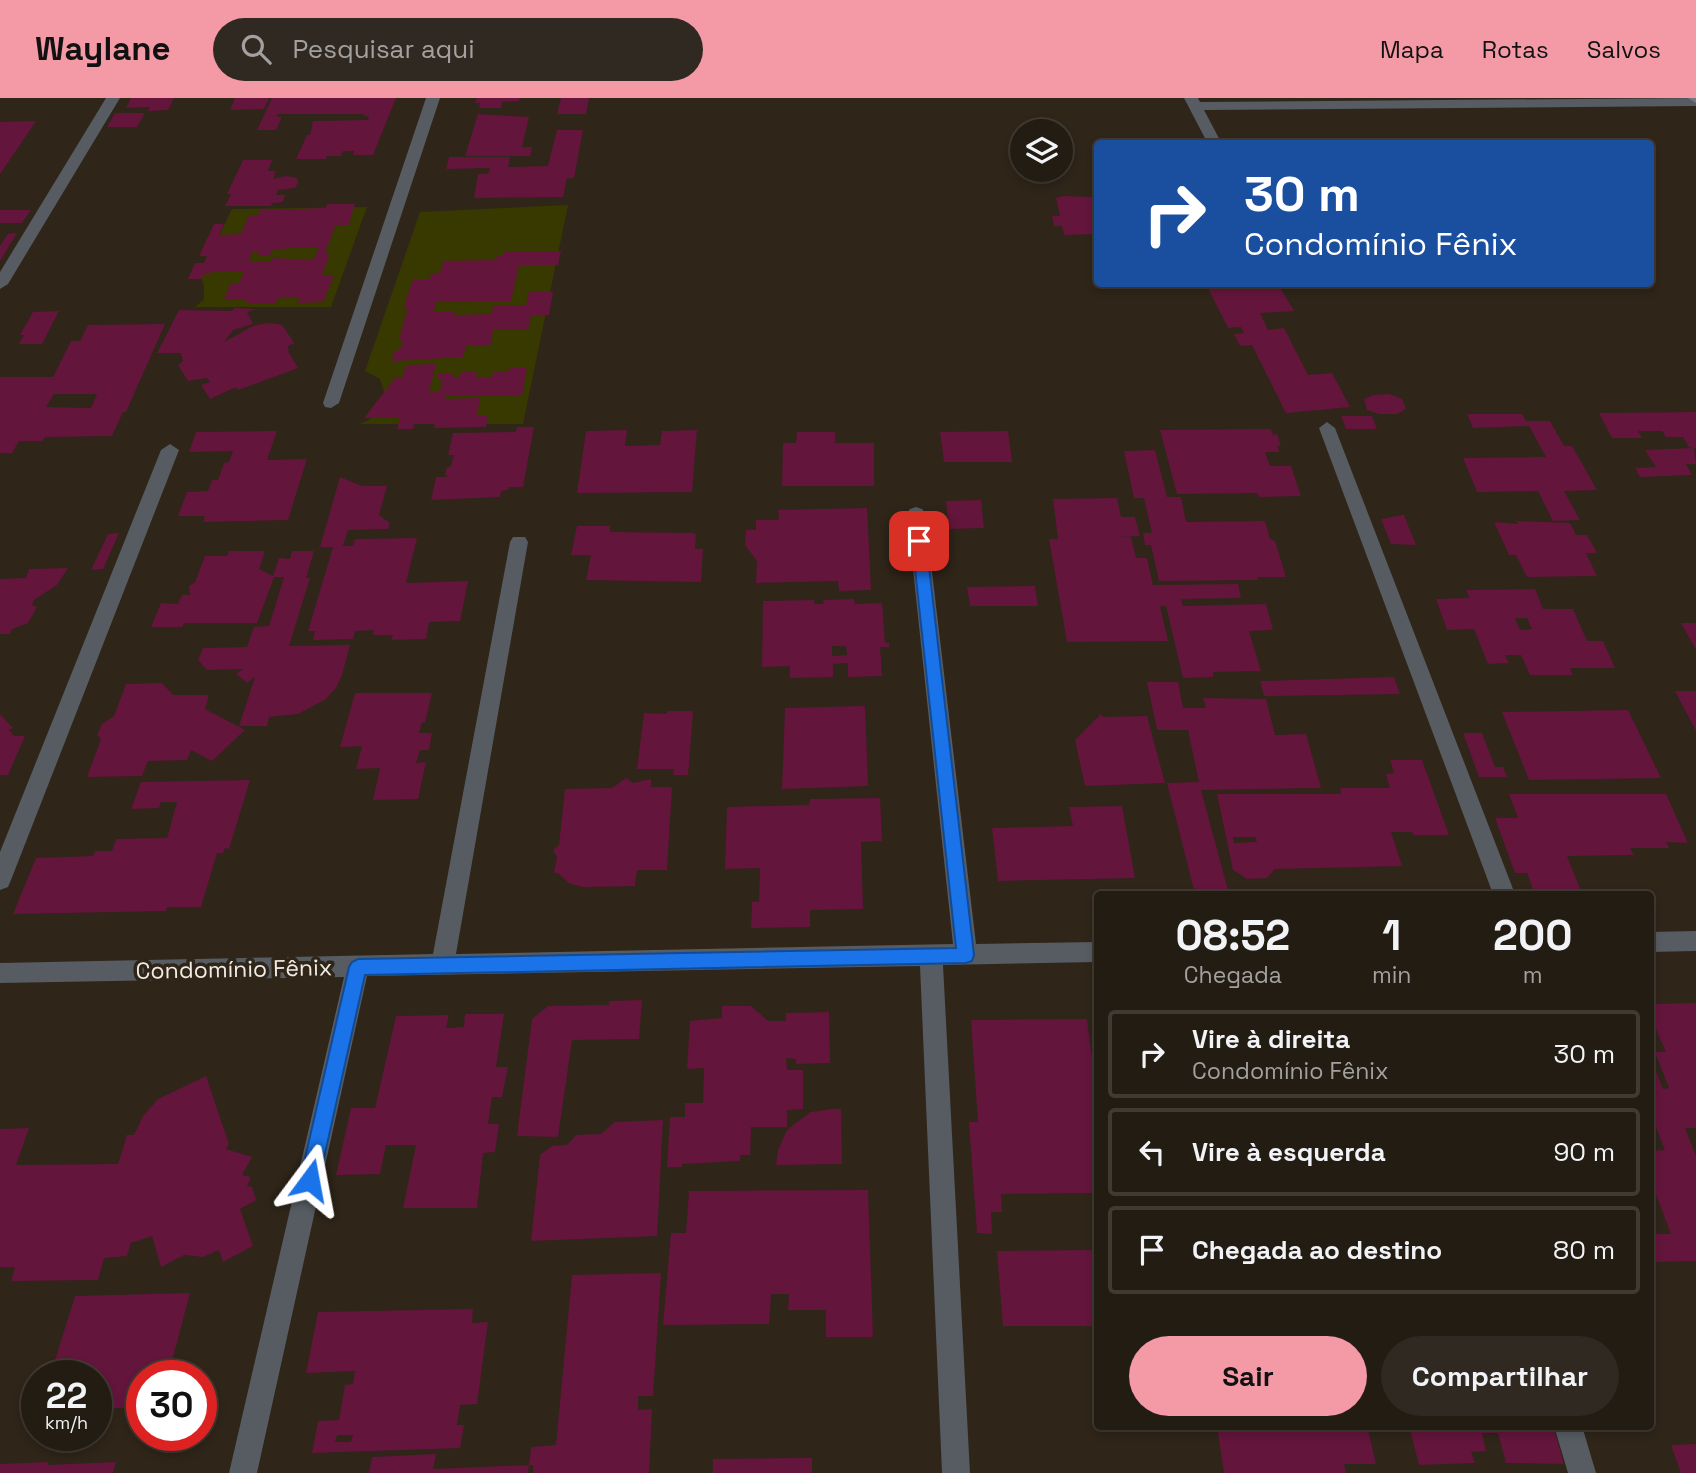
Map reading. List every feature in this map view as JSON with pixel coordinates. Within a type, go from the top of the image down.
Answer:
[{"type":"street","points":[[0,284],[113,98]]},
{"type":"street","points":[[331,403],[433,98]]},
{"type":"street","points":[[1213,140],[1193,102],[1695,100]]},
{"type":"street","points":[[1327,428],[1503,891]]},
{"type":"street","points":[[0,880],[170,450]]},
{"type":"street","points":[[916,513],[966,955]]},
{"type":"street","points":[[443,965],[519,542]]},
{"type":"street","points":[[1654,942],[1696,941]]},
{"type":"street","name":"Condomínio Fênix","points":[[0,974],[1094,952]]},
{"type":"street","points":[[931,956],[956,1473]]},
{"type":"street","points":[[243,1473],[358,967]]},
{"type":"street","points":[[1569,1430],[1582,1473]]},
{"type":"shaded area","points":[[568,205],[523,424],[360,424],[372,418],[386,399],[380,379],[365,371],[420,212]]},
{"type":"shaded area","points":[[367,207],[331,307],[195,307],[204,299],[204,285],[200,275],[232,209]]},
{"type":"building","points":[[131,98],[174,98],[168,110],[148,111],[150,107],[126,108]]},
{"type":"building","points":[[235,98],[269,98],[264,109],[230,110]]},
{"type":"building","points":[[272,98],[396,98],[373,155],[353,155],[354,151],[343,151],[341,156],[327,156],[326,159],[296,159],[307,135],[310,135],[313,121],[368,120],[369,116],[278,114],[277,117],[282,117],[276,130],[257,130]]},
{"type":"building","points":[[477,98],[520,98],[519,101],[502,102],[501,108],[479,108],[480,103],[475,103]]},
{"type":"building","points":[[561,98],[589,98],[586,114],[557,114]]},
{"type":"building","points":[[115,113],[145,113],[137,127],[107,127]]},
{"type":"building","points":[[478,114],[529,117],[522,147],[532,147],[530,156],[465,156]]},
{"type":"building","points":[[36,121],[9,161],[0,174],[0,122]]},
{"type":"building","points":[[557,130],[583,130],[574,178],[567,178],[563,197],[474,198],[478,174],[488,174],[490,168],[446,169],[449,157],[510,157],[508,167],[548,166]]},
{"type":"building","points":[[243,160],[272,160],[268,171],[276,171],[273,179],[286,176],[297,178],[298,183],[295,188],[278,190],[276,195],[285,195],[283,202],[272,203],[271,206],[225,206],[231,194],[227,194]]},
{"type":"building","points":[[1094,197],[1094,234],[1064,235],[1062,226],[1054,226],[1052,216],[1060,216],[1056,198]]},
{"type":"building","points":[[327,204],[355,204],[348,226],[335,226],[325,253],[330,253],[322,275],[334,275],[323,302],[298,303],[300,298],[279,298],[275,303],[246,303],[248,299],[224,300],[231,283],[239,283],[244,272],[213,272],[203,275],[201,279],[188,279],[195,263],[204,263],[207,256],[199,256],[214,224],[224,224],[219,235],[241,234],[249,215],[258,215],[260,210],[326,208]],"holes":[[[319,248],[313,260],[273,258],[271,261],[248,262],[253,251],[259,251],[258,255],[270,255],[272,250]]]},
{"type":"building","points":[[0,210],[31,210],[22,223],[0,223]]},
{"type":"building","points":[[17,233],[0,261],[0,246],[8,234]]},
{"type":"building","points":[[561,251],[558,265],[519,265],[511,301],[436,302],[434,311],[455,311],[454,315],[492,314],[493,306],[526,305],[529,292],[553,292],[549,315],[531,315],[528,330],[493,330],[490,346],[466,346],[463,357],[392,361],[394,351],[400,350],[403,339],[399,339],[408,307],[404,307],[413,279],[430,279],[431,273],[440,273],[443,261],[496,260],[497,255],[503,255],[504,252]]},
{"type":"building","points":[[1208,287],[1280,287],[1294,311],[1260,313],[1268,330],[1284,328],[1308,375],[1332,373],[1350,407],[1286,413],[1252,345],[1240,346],[1234,334],[1244,333],[1241,327],[1228,328]]},
{"type":"building","points":[[234,308],[257,309],[247,312],[253,324],[233,330],[224,342],[253,326],[278,324],[283,326],[294,343],[288,346],[289,353],[298,368],[238,390],[236,387],[210,399],[201,385],[210,382],[207,378],[188,381],[178,365],[183,361],[181,353],[157,353],[179,310],[232,311]]},
{"type":"building","points":[[59,311],[42,344],[19,344],[24,335],[20,335],[33,312]]},
{"type":"building","points":[[165,324],[126,412],[123,412],[112,436],[45,437],[42,441],[19,441],[12,453],[0,453],[0,377],[53,377],[71,341],[80,341],[88,325]],"holes":[[[54,394],[97,394],[91,408],[46,407]]]},
{"type":"building","points":[[436,364],[429,391],[440,391],[443,379],[437,379],[438,373],[454,373],[452,378],[460,378],[461,372],[477,372],[475,378],[492,378],[493,372],[509,372],[510,367],[527,367],[522,395],[446,396],[445,399],[480,398],[477,416],[488,416],[486,427],[434,428],[435,423],[414,424],[413,429],[397,429],[400,418],[364,418],[396,377],[402,378],[406,365]]},
{"type":"building","points":[[1389,394],[1402,399],[1406,409],[1397,414],[1379,414],[1367,410],[1364,399],[1373,395]]},
{"type":"building","points":[[1696,412],[1696,448],[1689,447],[1683,437],[1666,437],[1662,431],[1638,431],[1642,438],[1612,438],[1599,413]]},
{"type":"building","points":[[1467,414],[1522,414],[1526,421],[1550,421],[1564,446],[1572,446],[1597,490],[1564,491],[1580,520],[1553,521],[1538,491],[1477,492],[1463,458],[1546,457],[1529,426],[1473,428]]},
{"type":"building","points":[[1341,416],[1372,416],[1377,429],[1346,429]]},
{"type":"building","points":[[517,427],[534,427],[523,487],[509,487],[508,490],[501,491],[500,497],[431,500],[436,477],[448,477],[445,474],[454,455],[448,455],[453,433],[516,432]]},
{"type":"building","points":[[1271,429],[1273,435],[1277,434],[1281,446],[1277,446],[1280,452],[1265,452],[1270,466],[1291,466],[1301,496],[1259,497],[1257,493],[1177,494],[1160,430]]},
{"type":"building","points":[[627,430],[625,446],[660,445],[662,431],[697,430],[692,492],[577,493],[586,431]]},
{"type":"building","points":[[277,431],[267,460],[307,459],[288,520],[203,522],[205,516],[178,516],[187,492],[208,491],[212,480],[218,480],[224,463],[229,462],[233,451],[189,452],[196,432]]},
{"type":"building","points":[[1008,431],[1012,462],[944,462],[940,432]]},
{"type":"building","points":[[797,432],[835,432],[835,443],[874,443],[874,486],[782,486],[783,443],[796,443]]},
{"type":"building","points":[[1694,448],[1696,464],[1686,464],[1692,475],[1640,477],[1635,468],[1656,467],[1645,450]]},
{"type":"building","points":[[1155,450],[1167,497],[1181,497],[1186,522],[1265,521],[1270,539],[1275,541],[1286,577],[1257,577],[1258,580],[1159,581],[1151,545],[1145,545],[1143,533],[1152,533],[1144,498],[1134,498],[1124,451]]},
{"type":"building","points":[[340,477],[362,486],[387,486],[379,515],[390,523],[388,529],[348,530],[343,546],[353,546],[355,539],[417,538],[406,583],[468,581],[460,621],[429,622],[426,639],[391,640],[393,635],[373,635],[374,630],[355,631],[353,639],[313,640],[315,631],[308,631],[333,547],[320,547]]},
{"type":"building","points":[[1117,498],[1121,517],[1135,517],[1140,536],[1120,537],[1131,537],[1136,558],[1147,558],[1153,585],[1238,584],[1241,598],[1181,599],[1183,606],[1266,604],[1273,630],[1249,631],[1261,671],[1213,672],[1213,677],[1183,678],[1166,606],[1160,606],[1168,641],[1067,642],[1049,539],[1058,539],[1053,499]]},
{"type":"building","points":[[981,500],[984,528],[949,529],[946,501]]},
{"type":"building","points":[[867,508],[871,590],[839,591],[838,581],[756,583],[757,561],[745,545],[746,530],[756,530],[756,520],[779,520],[778,510]]},
{"type":"building","points":[[1404,515],[1416,545],[1391,544],[1381,519]]},
{"type":"building","points":[[1516,521],[1570,523],[1576,535],[1587,535],[1597,553],[1586,553],[1597,576],[1527,577],[1516,555],[1509,555],[1494,522],[1518,524]]},
{"type":"building","points":[[577,526],[610,526],[610,532],[694,533],[695,549],[703,549],[701,582],[586,580],[591,555],[571,555]]},
{"type":"building","points":[[119,533],[103,569],[91,570],[108,534]]},
{"type":"building","points":[[229,551],[265,551],[259,569],[273,576],[279,558],[290,559],[292,551],[314,551],[306,578],[310,578],[289,646],[350,645],[342,675],[336,688],[326,699],[298,714],[269,717],[267,726],[239,726],[255,677],[247,683],[236,674],[243,669],[207,670],[198,660],[203,648],[247,647],[254,627],[269,626],[284,577],[274,577],[257,623],[184,623],[182,627],[151,627],[161,603],[178,604],[182,595],[190,595],[189,586],[195,582],[205,556],[227,556]]},
{"type":"building","points":[[68,568],[57,585],[34,600],[32,605],[37,607],[28,623],[12,629],[10,634],[0,634],[0,579],[26,578],[29,569]]},
{"type":"building","points":[[1035,586],[1038,606],[970,606],[967,587]]},
{"type":"building","points":[[1535,589],[1543,609],[1573,609],[1587,641],[1603,641],[1615,668],[1570,668],[1573,675],[1530,675],[1521,655],[1505,655],[1509,663],[1488,664],[1474,629],[1447,630],[1436,599],[1470,598],[1466,590]],"holes":[[[1515,618],[1527,618],[1532,629],[1520,630]]]},
{"type":"building","points":[[854,599],[855,604],[882,603],[885,643],[889,643],[889,647],[880,647],[882,676],[848,677],[848,663],[833,664],[833,677],[790,678],[790,666],[762,667],[763,601],[814,600],[814,604],[824,604],[823,600]],"holes":[[[832,646],[846,646],[847,655],[832,656]]]},
{"type":"building","points":[[1681,623],[1696,623],[1696,650]]},
{"type":"building","points":[[1394,677],[1400,694],[1264,696],[1260,681]]},
{"type":"building","points":[[1147,682],[1178,682],[1183,708],[1206,708],[1203,698],[1266,699],[1275,735],[1306,734],[1321,788],[1201,790],[1228,891],[1194,891],[1167,783],[1199,782],[1188,730],[1157,730]]},
{"type":"building","points":[[162,683],[173,695],[209,695],[205,709],[245,730],[212,761],[191,750],[187,760],[148,761],[142,776],[87,777],[101,739],[97,735],[102,724],[114,716],[126,684]]},
{"type":"building","points":[[1675,691],[1696,691],[1696,731]]},
{"type":"building","points":[[355,693],[432,693],[425,723],[422,722],[419,733],[432,733],[429,750],[420,750],[416,763],[426,762],[418,799],[373,800],[380,768],[356,769],[362,746],[340,747]]},
{"type":"building","points":[[865,706],[868,786],[782,789],[785,708]]},
{"type":"building","points":[[1628,710],[1661,778],[1529,780],[1502,712]]},
{"type":"building","points":[[667,711],[693,711],[688,775],[673,775],[674,769],[637,769],[644,713],[667,714]]},
{"type":"building","points":[[0,714],[13,728],[9,730],[14,736],[25,736],[8,775],[0,775]]},
{"type":"building","points":[[1101,714],[1103,717],[1147,716],[1165,783],[1085,786],[1075,740]]},
{"type":"building","points":[[1463,733],[1482,733],[1495,767],[1503,767],[1507,777],[1479,777]]},
{"type":"building","points":[[1390,760],[1422,760],[1449,835],[1391,832],[1402,866],[1275,869],[1267,878],[1247,879],[1233,870],[1217,794],[1341,794],[1340,788],[1390,788],[1386,774],[1394,773]],"holes":[[[1233,837],[1255,837],[1257,842],[1234,843]]]},
{"type":"building","points":[[626,778],[633,783],[651,779],[651,787],[672,787],[667,870],[637,870],[635,886],[582,887],[569,883],[558,873],[554,873],[557,857],[553,850],[559,845],[565,789],[612,788]]},
{"type":"building","points":[[250,780],[229,849],[225,848],[223,853],[217,853],[201,907],[167,907],[166,911],[13,914],[36,858],[93,856],[95,851],[112,851],[116,839],[167,838],[177,802],[161,802],[159,808],[131,809],[141,782]]},
{"type":"building","points":[[1509,794],[1666,794],[1688,843],[1666,842],[1669,848],[1630,848],[1634,855],[1567,856],[1581,891],[1534,891],[1527,873],[1515,873],[1495,818],[1518,818]]},
{"type":"building","points":[[880,798],[882,841],[861,842],[863,909],[810,910],[810,927],[751,928],[752,902],[759,902],[760,868],[725,869],[727,807],[809,805],[810,799]]},
{"type":"building","points":[[1122,806],[1135,878],[998,881],[992,828],[1073,826],[1069,807]]},
{"type":"building","points":[[642,1000],[639,1039],[572,1040],[558,1137],[517,1136],[532,1019],[548,1006],[609,1005],[609,1001]]},
{"type":"building","points":[[1696,1003],[1696,1128],[1685,1128],[1696,1156],[1696,1261],[1654,1262],[1654,1234],[1671,1234],[1654,1189],[1654,1151],[1665,1150],[1654,1122],[1654,1066],[1663,1089],[1669,1088],[1655,1052],[1666,1052],[1654,1025],[1654,1004]]},
{"type":"building","points":[[722,1006],[751,1006],[768,1021],[786,1021],[786,1013],[829,1012],[830,1063],[796,1064],[796,1059],[786,1058],[787,1070],[803,1070],[803,1109],[787,1110],[787,1127],[751,1127],[750,1155],[740,1155],[740,1161],[667,1167],[670,1117],[685,1117],[685,1103],[703,1103],[704,1068],[687,1069],[690,1021],[722,1018]]},
{"type":"building","points":[[465,1014],[504,1014],[496,1067],[508,1067],[502,1097],[492,1097],[488,1124],[499,1124],[495,1152],[483,1153],[477,1208],[403,1208],[416,1145],[386,1145],[380,1174],[336,1175],[351,1108],[375,1108],[396,1016],[449,1015],[446,1028],[464,1027]]},
{"type":"building","points":[[1087,1019],[1094,1074],[1094,1193],[1001,1194],[1002,1212],[991,1212],[992,1234],[977,1233],[969,1122],[978,1122],[971,1020]]},
{"type":"building","points":[[206,1076],[229,1144],[226,1149],[252,1157],[242,1175],[251,1177],[247,1186],[252,1187],[256,1200],[240,1209],[253,1246],[223,1262],[219,1250],[203,1257],[184,1255],[161,1267],[152,1236],[131,1243],[127,1256],[104,1258],[98,1280],[11,1281],[15,1267],[0,1267],[0,1129],[29,1128],[16,1165],[118,1164],[127,1135],[134,1135],[143,1116],[158,1099]]},
{"type":"building","points":[[841,1109],[842,1164],[776,1165],[778,1150],[786,1132],[811,1112]]},
{"type":"building","points":[[663,1120],[657,1236],[531,1241],[540,1155],[552,1146],[567,1145],[576,1135],[601,1134],[615,1122]]},
{"type":"building","points":[[868,1190],[873,1337],[826,1337],[826,1310],[788,1310],[789,1294],[771,1294],[769,1324],[663,1325],[671,1233],[686,1233],[689,1191]]},
{"type":"building","points":[[1094,1250],[1094,1326],[1003,1326],[997,1251]]},
{"type":"building","points":[[661,1273],[653,1396],[638,1396],[638,1410],[652,1409],[649,1473],[533,1473],[533,1465],[529,1465],[531,1447],[556,1445],[572,1275]]},
{"type":"building","points":[[190,1293],[172,1360],[126,1360],[126,1408],[112,1408],[112,1360],[55,1360],[75,1296]]},
{"type":"building","points":[[473,1309],[472,1323],[488,1322],[477,1404],[460,1405],[457,1425],[464,1425],[460,1448],[312,1453],[318,1421],[339,1420],[345,1385],[353,1384],[355,1371],[306,1373],[318,1312]],"holes":[[[337,1435],[353,1435],[351,1442],[335,1442]]]},
{"type":"building","points":[[1218,1430],[1368,1430],[1376,1464],[1344,1464],[1346,1473],[1224,1473]]},
{"type":"building","points":[[1410,1430],[1554,1430],[1564,1464],[1506,1463],[1498,1433],[1482,1433],[1486,1451],[1471,1452],[1475,1463],[1419,1465]]},
{"type":"building","points":[[1696,1444],[1696,1473],[1681,1473],[1671,1445]]},
{"type":"building","points":[[436,1454],[433,1469],[529,1465],[528,1473],[369,1473],[372,1457]]},
{"type":"building","points":[[812,1458],[812,1473],[713,1473],[713,1459]]},
{"type":"building","points":[[48,1462],[48,1465],[116,1462],[113,1473],[0,1473],[0,1464]]},
{"type":"route","points":[[310,1180],[358,967],[966,955],[919,541]]}]
